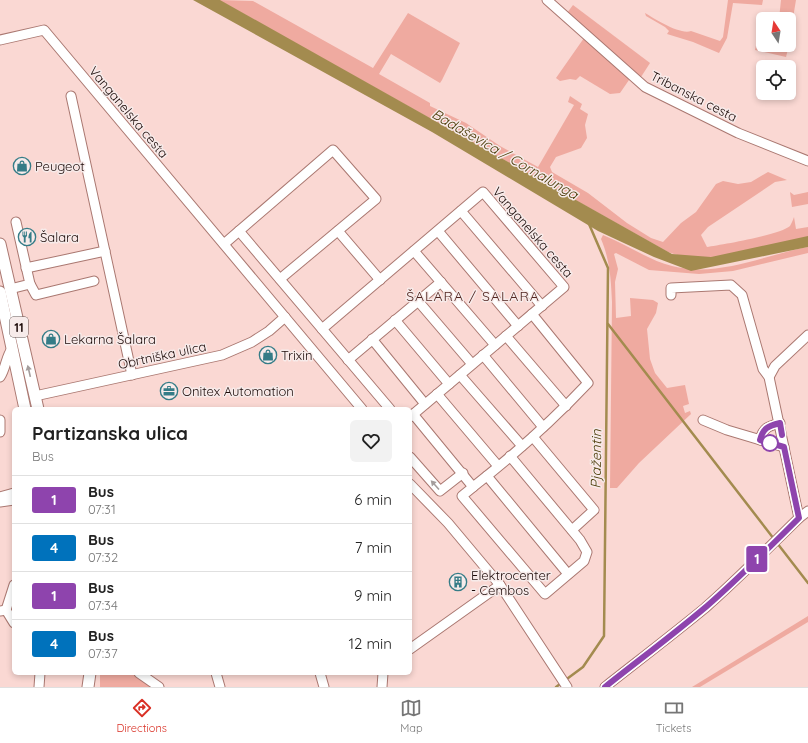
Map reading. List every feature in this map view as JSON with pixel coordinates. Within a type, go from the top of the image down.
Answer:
[{"type":"main road","name":"11","points":[[0,244],[12,349],[25,407]]},
{"type":"main road","name":"11","points":[[5,291],[38,407]]},
{"type":"main road","points":[[82,675],[83,687]]},
{"type":"main road","points":[[88,687],[90,675]]},
{"type":"street","name":"Tribanska cesta","points":[[547,0],[645,87],[738,133],[808,162]]},
{"type":"street","name":"Vanganelska cesta","points":[[0,40],[44,30],[360,407]]},
{"type":"street","points":[[71,96],[132,374]]},
{"type":"street","points":[[224,244],[333,150],[376,199],[280,279]]},
{"type":"street","name":"Vanganelska cesta","points":[[322,329],[483,192],[564,287],[412,416],[473,487]]},
{"type":"street","points":[[461,211],[542,306]]},
{"type":"street","points":[[16,222],[30,284],[36,295],[94,281]]},
{"type":"street","points":[[239,231],[388,407]]},
{"type":"street","points":[[338,231],[380,280]]},
{"type":"street","points":[[438,231],[518,326]]},
{"type":"street","points":[[26,268],[105,251]]},
{"type":"street","points":[[414,251],[495,345]]},
{"type":"street","points":[[348,360],[441,282]]},
{"type":"street","points":[[5,291],[30,284]]},
{"type":"street","points":[[671,295],[671,288],[731,285],[742,295],[763,368],[769,377],[799,518]]},
{"type":"street","points":[[418,301],[472,364]]},
{"type":"street","points":[[510,456],[572,530],[587,552],[584,561],[545,594],[462,496],[487,476],[498,466],[510,456],[522,446],[533,437],[566,406],[588,382],[532,314]]},
{"type":"street","name":"Obrtniška ulica","points":[[35,396],[222,355],[240,348],[269,331],[285,317]]},
{"type":"street","points":[[395,320],[449,384]]},
{"type":"street","points":[[769,377],[775,366],[808,335]]},
{"type":"street","points":[[506,336],[566,406]]},
{"type":"street","points":[[372,339],[425,404]]},
{"type":"street","points":[[0,377],[5,369],[9,353],[12,349]]},
{"type":"street","points":[[483,356],[543,427]]},
{"type":"street","points":[[460,374],[522,446]]},
{"type":"street","points":[[437,394],[498,466]]},
{"type":"street","points":[[0,420],[0,432]]},
{"type":"street","points":[[703,420],[727,430],[784,447]]},
{"type":"street","points":[[760,440],[762,431],[768,426],[780,423]]},
{"type":"street","points":[[533,437],[594,510],[572,530]]},
{"type":"street","points":[[412,459],[440,491],[462,473]]},
{"type":"street","points":[[487,476],[568,574]]},
{"type":"street","points":[[412,486],[448,523],[500,585],[567,687]]},
{"type":"street","points":[[0,497],[12,494]]},
{"type":"street","points":[[0,502],[12,500]]},
{"type":"street","points":[[605,687],[706,607],[808,511]]},
{"type":"street","points":[[412,648],[500,585]]},
{"type":"street","points":[[12,590],[3,611],[12,621]]},
{"type":"street","points":[[39,687],[40,675]]},
{"type":"street","points":[[142,675],[159,687]]},
{"type":"street","points":[[217,675],[220,687]]},
{"type":"street","points":[[321,675],[324,687]]},
{"type":"street","points":[[382,675],[382,687]]},
{"type":"shaded area","points":[[193,0],[220,0],[672,254],[711,257],[808,236],[808,247],[691,271],[654,257],[598,231],[432,132]]},
{"type":"shaded area","points":[[219,0],[253,1],[373,68],[408,13],[460,43],[440,83],[391,54],[379,74],[430,103],[430,106],[466,123],[500,146],[538,167],[574,105],[568,102],[570,96],[582,104],[580,109],[588,114],[585,125],[587,138],[581,148],[556,157],[550,167],[552,172],[588,193],[627,223],[651,238],[663,242],[681,223],[696,212],[716,184],[723,181],[738,184],[751,182],[768,172],[787,180],[775,182],[708,227],[701,235],[707,247],[775,233],[790,226],[794,217],[796,229],[808,227],[808,237],[756,251],[720,258],[685,257],[668,252]]},
{"type":"shaded area","points":[[728,0],[763,0],[762,5],[733,3],[727,38],[719,53],[693,42],[667,34],[669,31],[665,27],[646,16],[645,13],[674,29],[686,32],[691,31],[720,41],[723,37]]},
{"type":"shaded area","points":[[781,0],[796,0],[794,12],[780,12]]},
{"type":"shaded area","points":[[573,5],[650,63],[641,77],[567,13]]},
{"type":"shaded area","points":[[584,38],[628,76],[629,80],[620,93],[610,94],[580,76],[576,80],[570,79],[560,81],[556,78]]},
{"type":"shaded area","points":[[764,52],[787,52],[786,57]]},
{"type":"shaded area","points":[[790,192],[794,195],[808,192],[808,204],[792,207]]},
{"type":"shaded area","points":[[603,235],[654,260],[672,266],[689,269],[706,269],[741,264],[808,247],[808,253],[733,271],[699,274],[649,270],[616,253],[614,254],[618,269],[615,282],[616,318],[631,316],[630,298],[653,300],[658,303],[656,313],[647,329],[650,359],[655,373],[667,388],[685,385],[689,404],[683,406],[685,413],[690,411],[691,414],[639,463],[617,488],[610,488],[612,302],[608,262],[601,239]]},
{"type":"shaded area","points":[[808,616],[808,622],[700,687],[692,687]]},
{"type":"shaded area","points":[[100,675],[134,675],[151,687],[100,687]]},
{"type":"waterway","name":"Pjažentin","points":[[556,687],[583,667],[604,636],[608,268],[589,224]]},
{"type":"waterway","points":[[608,324],[808,583]]},
{"type":"bus line","name":"1","points":[[605,687],[706,607],[749,568],[768,547],[799,518],[784,447],[760,440],[762,431],[768,426],[780,423],[782,435]]},
{"type":"place","name":"Peugeot","points":[[22,166]]},
{"type":"place","name":"Šalara","points":[[27,237]]},
{"type":"place","name":"Lekarna Šalara","points":[[51,339]]},
{"type":"place","name":"Trixin","points":[[268,355]]},
{"type":"place","name":"Onitex Automation","points":[[169,391]]},
{"type":"place","name":"Elektrocenter - Cembos","points":[[458,582]]},
{"type":"district","name":"ŠALARA / SALARA","points":[[473,296]]},
{"type":"water label","name":"Badaševica / Cornalunga","points":[[505,154]]}]
